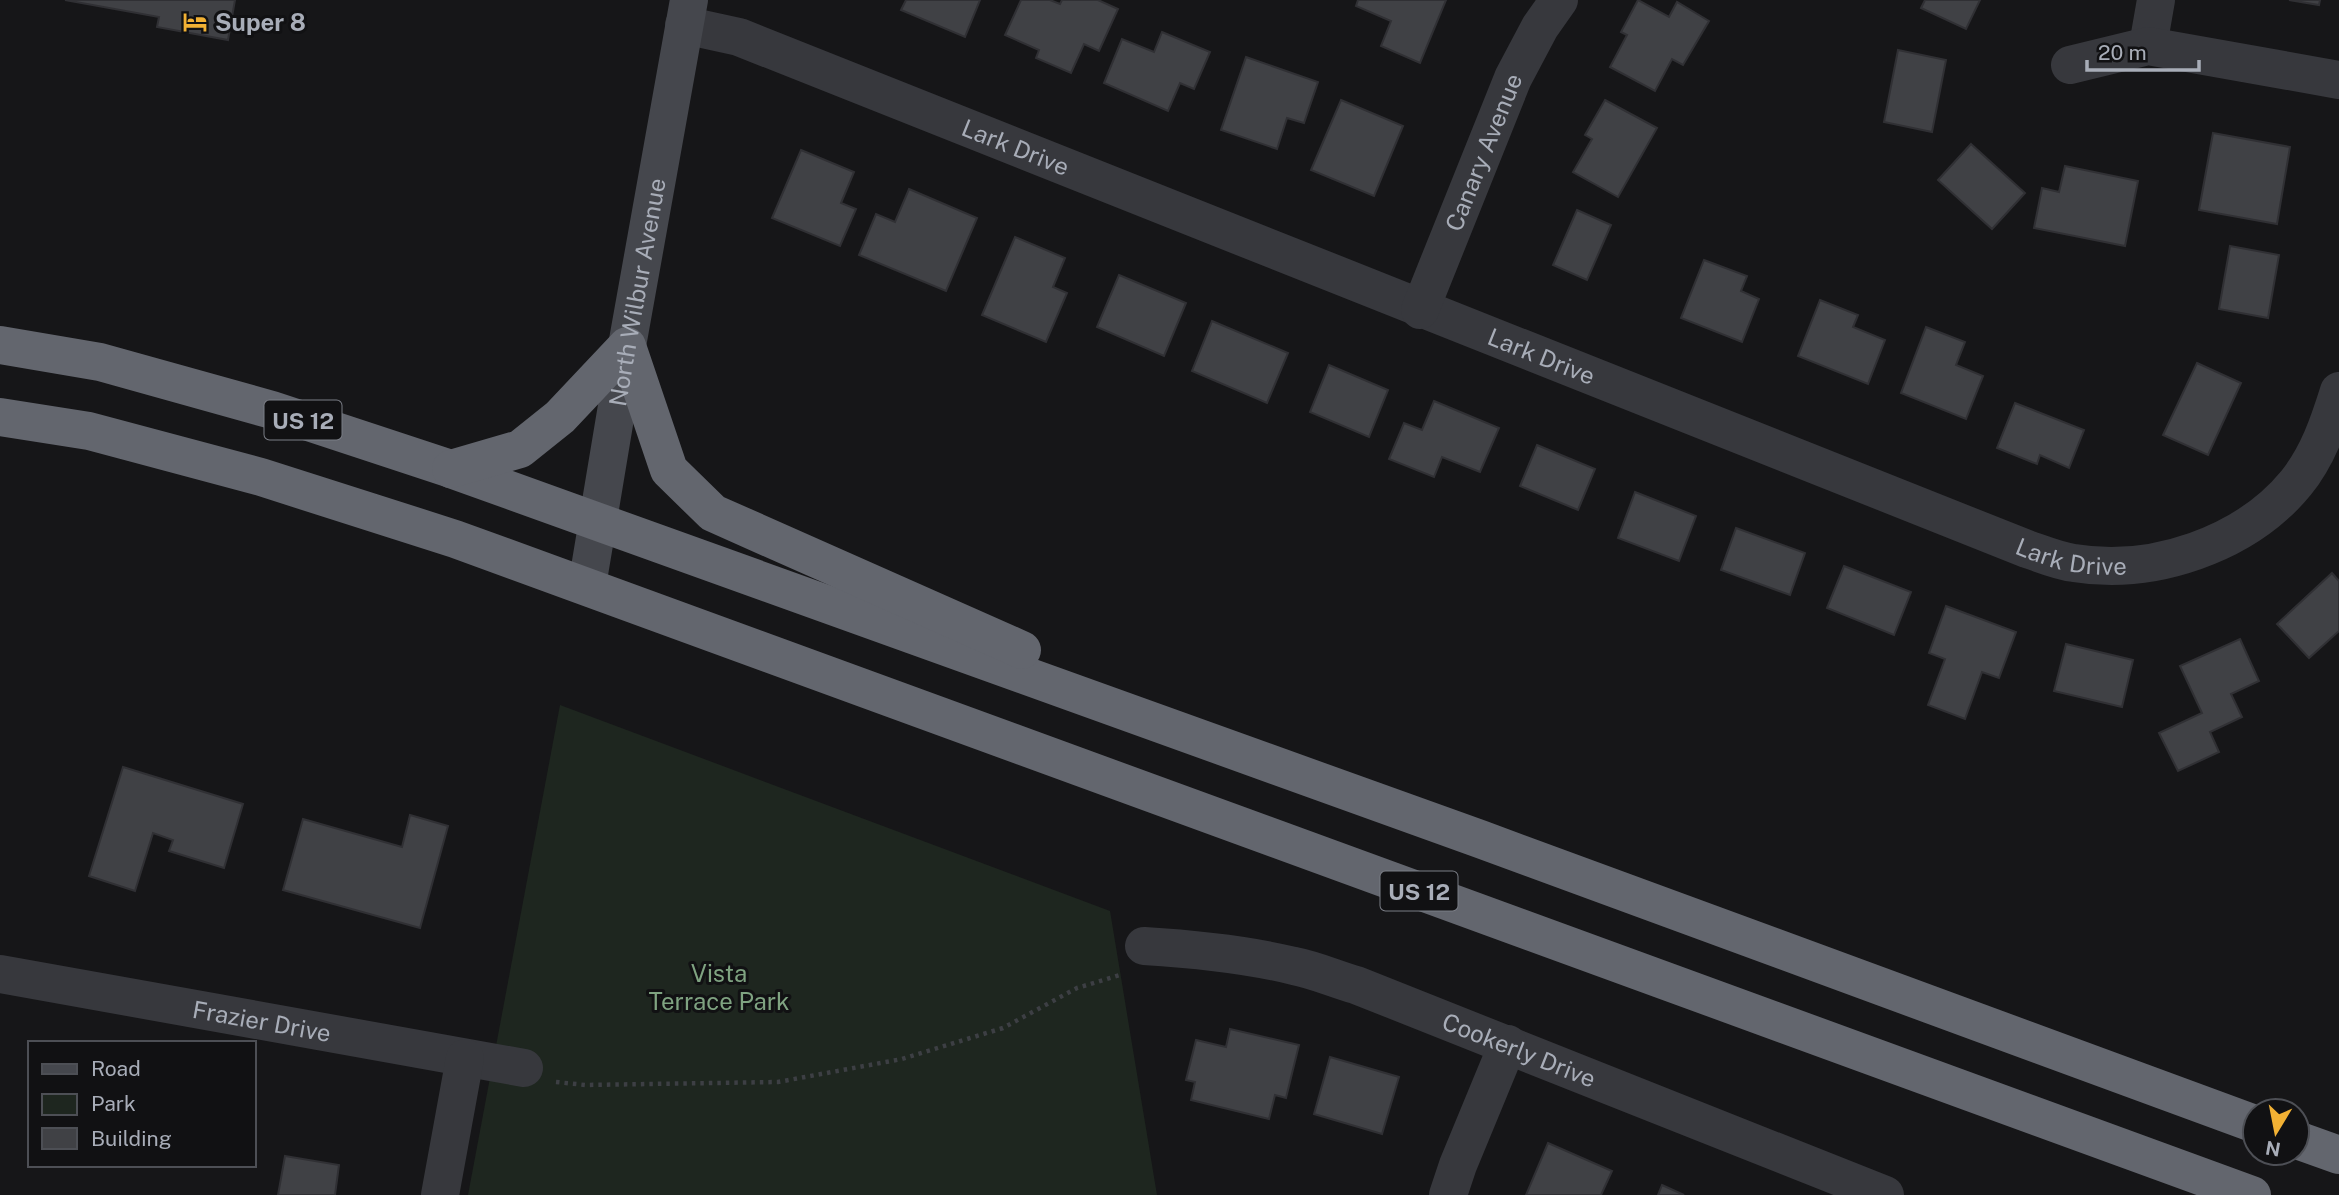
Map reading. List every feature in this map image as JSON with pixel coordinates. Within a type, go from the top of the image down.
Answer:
[{"type":"highway","name":"US 12","points":[[0,345],[100,362],[272,410],[451,470],[1314,779],[2241,1119]]},
{"type":"highway","points":[[451,470],[520,449],[560,417],[627,346],[669,470],[713,513],[1314,779]]},
{"type":"highway","name":"US 12","points":[[0,417],[89,431],[261,477],[455,539],[2252,1195]]},
{"type":"highway","points":[[2311,1145],[2339,1155]]},
{"type":"main road","name":"North Wilbur Avenue","points":[[587,586],[687,12]]},
{"type":"street","name":"Canary Avenue","points":[[1420,310],[1513,78],[1540,27],[1559,0]]},
{"type":"street","points":[[2148,46],[2156,0]]},
{"type":"street","name":"Lark Drive","points":[[687,12],[739,37],[1420,310],[2027,549],[2073,563],[2124,566],[2166,561],[2216,544],[2260,517],[2297,482],[2324,437],[2339,391]]},
{"type":"street","points":[[2070,65],[2148,46],[2339,80]]},
{"type":"street","name":"Cookerly Drive","points":[[1144,946],[1193,948],[1295,966],[1356,985],[1885,1195]]},
{"type":"street","name":"Frazier Drive","points":[[0,974],[524,1068]]},
{"type":"street","points":[[1448,1195],[1508,1044]]},
{"type":"street","points":[[440,1195],[465,1058]]},
{"type":"path","points":[[524,1068],[530,1079],[585,1085],[778,1082],[902,1059],[1003,1028],[1077,988]]},
{"type":"green space","name":"Vista Terrace Park","points":[[560,705],[1110,911],[1157,1195],[468,1195]]},
{"type":"building","name":"Super 8","points":[[65,0],[235,0],[228,40],[157,27],[159,17]]},
{"type":"building","points":[[906,0],[980,0],[965,37],[901,10]]},
{"type":"building","points":[[1021,0],[1050,0],[1060,4],[1062,0],[1098,0],[1118,9],[1099,51],[1084,44],[1071,73],[1036,58],[1039,50],[1005,35]]},
{"type":"building","points":[[1358,0],[1446,0],[1420,63],[1381,46],[1391,21],[1356,6]]},
{"type":"building","points":[[1638,0],[1669,17],[1677,2],[1709,21],[1683,65],[1672,59],[1655,91],[1610,67],[1627,35],[1621,32]]},
{"type":"building","points":[[1925,0],[1980,0],[1966,29],[1921,8]]},
{"type":"building","points":[[2289,0],[2320,0],[2319,5]]},
{"type":"building","points":[[1162,32],[1210,52],[1194,89],[1180,83],[1168,111],[1104,83],[1122,39],[1154,52]]},
{"type":"building","points":[[1898,50],[1946,60],[1932,132],[1884,122]]},
{"type":"building","points":[[1246,57],[1318,82],[1304,123],[1287,118],[1277,149],[1221,130]]},
{"type":"building","points":[[1341,100],[1403,126],[1374,196],[1311,170]]},
{"type":"building","points":[[1605,100],[1657,128],[1618,197],[1573,172],[1592,139],[1585,135]]},
{"type":"building","points":[[2213,133],[2290,147],[2277,224],[2199,210]]},
{"type":"building","points":[[1971,144],[2025,193],[1992,229],[1938,180]]},
{"type":"building","points":[[801,150],[854,172],[841,203],[856,209],[840,246],[772,218]]},
{"type":"building","points":[[2065,166],[2138,181],[2125,246],[2034,228],[2042,188],[2059,192]]},
{"type":"building","points":[[909,189],[977,218],[946,291],[859,255],[876,214],[895,222]]},
{"type":"building","points":[[1577,210],[1611,225],[1587,280],[1553,265]]},
{"type":"building","points":[[1015,237],[1065,258],[1053,287],[1067,293],[1046,342],[982,315]]},
{"type":"building","points":[[2230,246],[2279,255],[2268,318],[2219,309]]},
{"type":"building","points":[[1704,260],[1747,276],[1741,291],[1759,299],[1742,342],[1681,318]]},
{"type":"building","points":[[1119,275],[1186,303],[1164,356],[1097,327]]},
{"type":"building","points":[[1820,300],[1858,315],[1853,327],[1885,340],[1868,384],[1798,356]]},
{"type":"building","points":[[1212,321],[1288,353],[1267,403],[1192,371]]},
{"type":"building","points":[[1926,327],[1965,342],[1956,365],[1983,376],[1966,419],[1901,393]]},
{"type":"building","points":[[2197,363],[2241,383],[2208,455],[2163,435]]},
{"type":"building","points":[[1329,365],[1388,390],[1369,437],[1310,412]]},
{"type":"building","points":[[1434,401],[1499,428],[1480,472],[1442,457],[1434,477],[1389,459],[1404,423],[1422,430]]},
{"type":"building","points":[[2015,403],[2084,430],[2069,468],[2040,455],[2037,464],[1997,448]]},
{"type":"building","points":[[1537,445],[1595,469],[1578,510],[1520,486]]},
{"type":"building","points":[[1635,492],[1696,516],[1679,561],[1618,538]]},
{"type":"building","points":[[1736,528],[1805,553],[1790,595],[1721,570]]},
{"type":"building","points":[[1844,566],[1911,592],[1894,635],[1827,608]]},
{"type":"building","points":[[2332,573],[2339,581],[2339,631],[2309,658],[2277,624]]},
{"type":"building","points":[[1946,606],[2016,632],[1999,678],[1982,672],[1965,719],[1928,705],[1945,659],[1929,653]]},
{"type":"building","points":[[2240,639],[2259,681],[2231,694],[2242,717],[2210,732],[2219,752],[2178,771],[2159,733],[2202,713],[2180,666]]},
{"type":"building","points":[[2066,644],[2133,660],[2122,707],[2054,691]]},
{"type":"building","points":[[123,767],[243,804],[224,868],[169,851],[173,840],[153,833],[135,891],[89,876]]},
{"type":"building","points":[[410,815],[448,826],[420,928],[283,890],[303,819],[402,847]]},
{"type":"building","points":[[1230,1029],[1299,1045],[1286,1098],[1275,1095],[1269,1119],[1191,1100],[1195,1082],[1186,1080],[1196,1040],[1226,1047]]},
{"type":"building","points":[[1330,1057],[1399,1077],[1382,1134],[1314,1114]]},
{"type":"building","points":[[1548,1143],[1612,1171],[1601,1195],[1526,1195]]},
{"type":"building","points":[[285,1156],[339,1165],[335,1195],[278,1195]]},
{"type":"building","points":[[1662,1185],[1684,1195],[1658,1195]]},
{"type":"place","name":"Super 8","points":[[195,22]]}]
